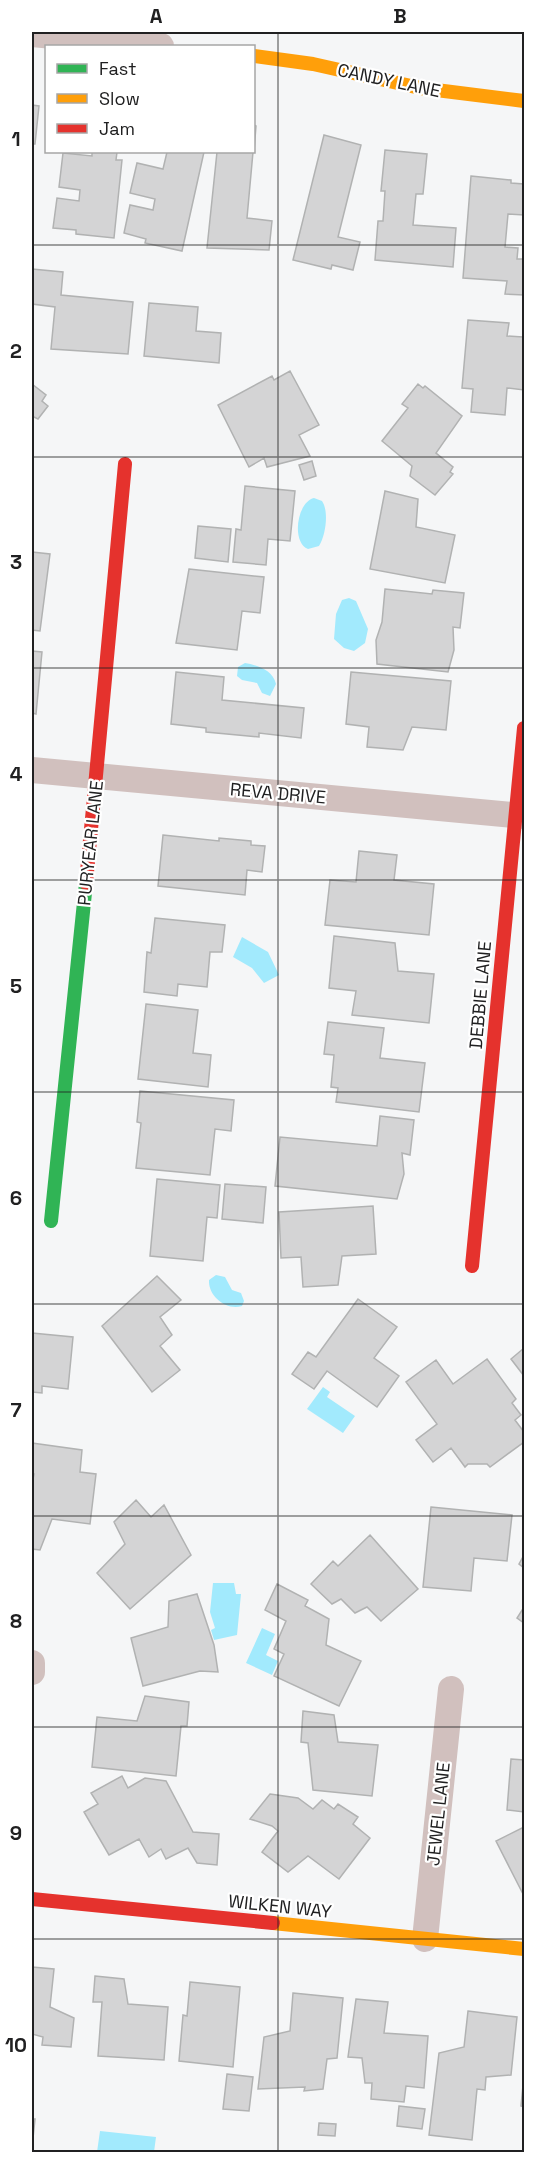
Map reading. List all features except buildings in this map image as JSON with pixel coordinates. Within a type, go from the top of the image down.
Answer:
[{"type":"street","points":[[32,34],[150,45]]},
{"type":"street","name":"CANDY LANE","points":[[255,56],[313,64],[442,92],[525,101]]},
{"type":"street","name":"PURYEAR LANE","points":[[51,1221],[97,777],[125,464]]},
{"type":"street","name":"DEBBIE LANE","points":[[472,1266],[520,816],[525,728]]},
{"type":"street","name":"REVA DRIVE","points":[[32,770],[520,816]]},
{"type":"street","name":"JEWEL LANE","points":[[425,1939],[451,1689]]},
{"type":"street","name":"WILKEN WAY","points":[[32,1899],[525,1949]]},
{"type":"water","points":[[314,498],[322,501],[324,505],[326,523],[319,546],[308,549],[299,539],[298,522],[308,501]]},
{"type":"water","points":[[349,598],[356,601],[368,629],[365,643],[354,651],[344,648],[334,639],[336,614],[342,600]]},
{"type":"water","points":[[245,663],[259,667],[272,675],[276,684],[270,696],[262,693],[257,683],[242,680],[237,676],[238,667]]},
{"type":"water","points":[[242,937],[268,952],[279,975],[264,983],[252,968],[233,957]]},
{"type":"water","points":[[216,1275],[225,1277],[232,1290],[241,1293],[244,1301],[242,1306],[224,1304],[215,1297],[211,1292],[209,1280]]},
{"type":"water","points":[[323,1387],[330,1392],[327,1397],[355,1416],[343,1433],[307,1409]]},
{"type":"water","points":[[213,1583],[234,1583],[236,1594],[241,1594],[237,1635],[214,1640],[211,1630],[215,1628],[210,1612]]},
{"type":"water","points":[[262,1628],[275,1634],[266,1655],[278,1661],[272,1675],[246,1663]]},
{"type":"water","points":[[100,2131],[156,2137],[154,2152],[97,2152]]},
{"type":"traffic: fast","points":[[51,1221],[86,883]]},
{"type":"traffic: slow","points":[[255,56],[313,64],[420,88],[524,101]]},
{"type":"traffic: slow","points":[[273,1923],[524,1949]]},
{"type":"traffic: jam","points":[[86,883],[125,464]]},
{"type":"traffic: jam","points":[[472,1266],[524,728]]},
{"type":"traffic: jam","points":[[32,1899],[273,1923]]}]
